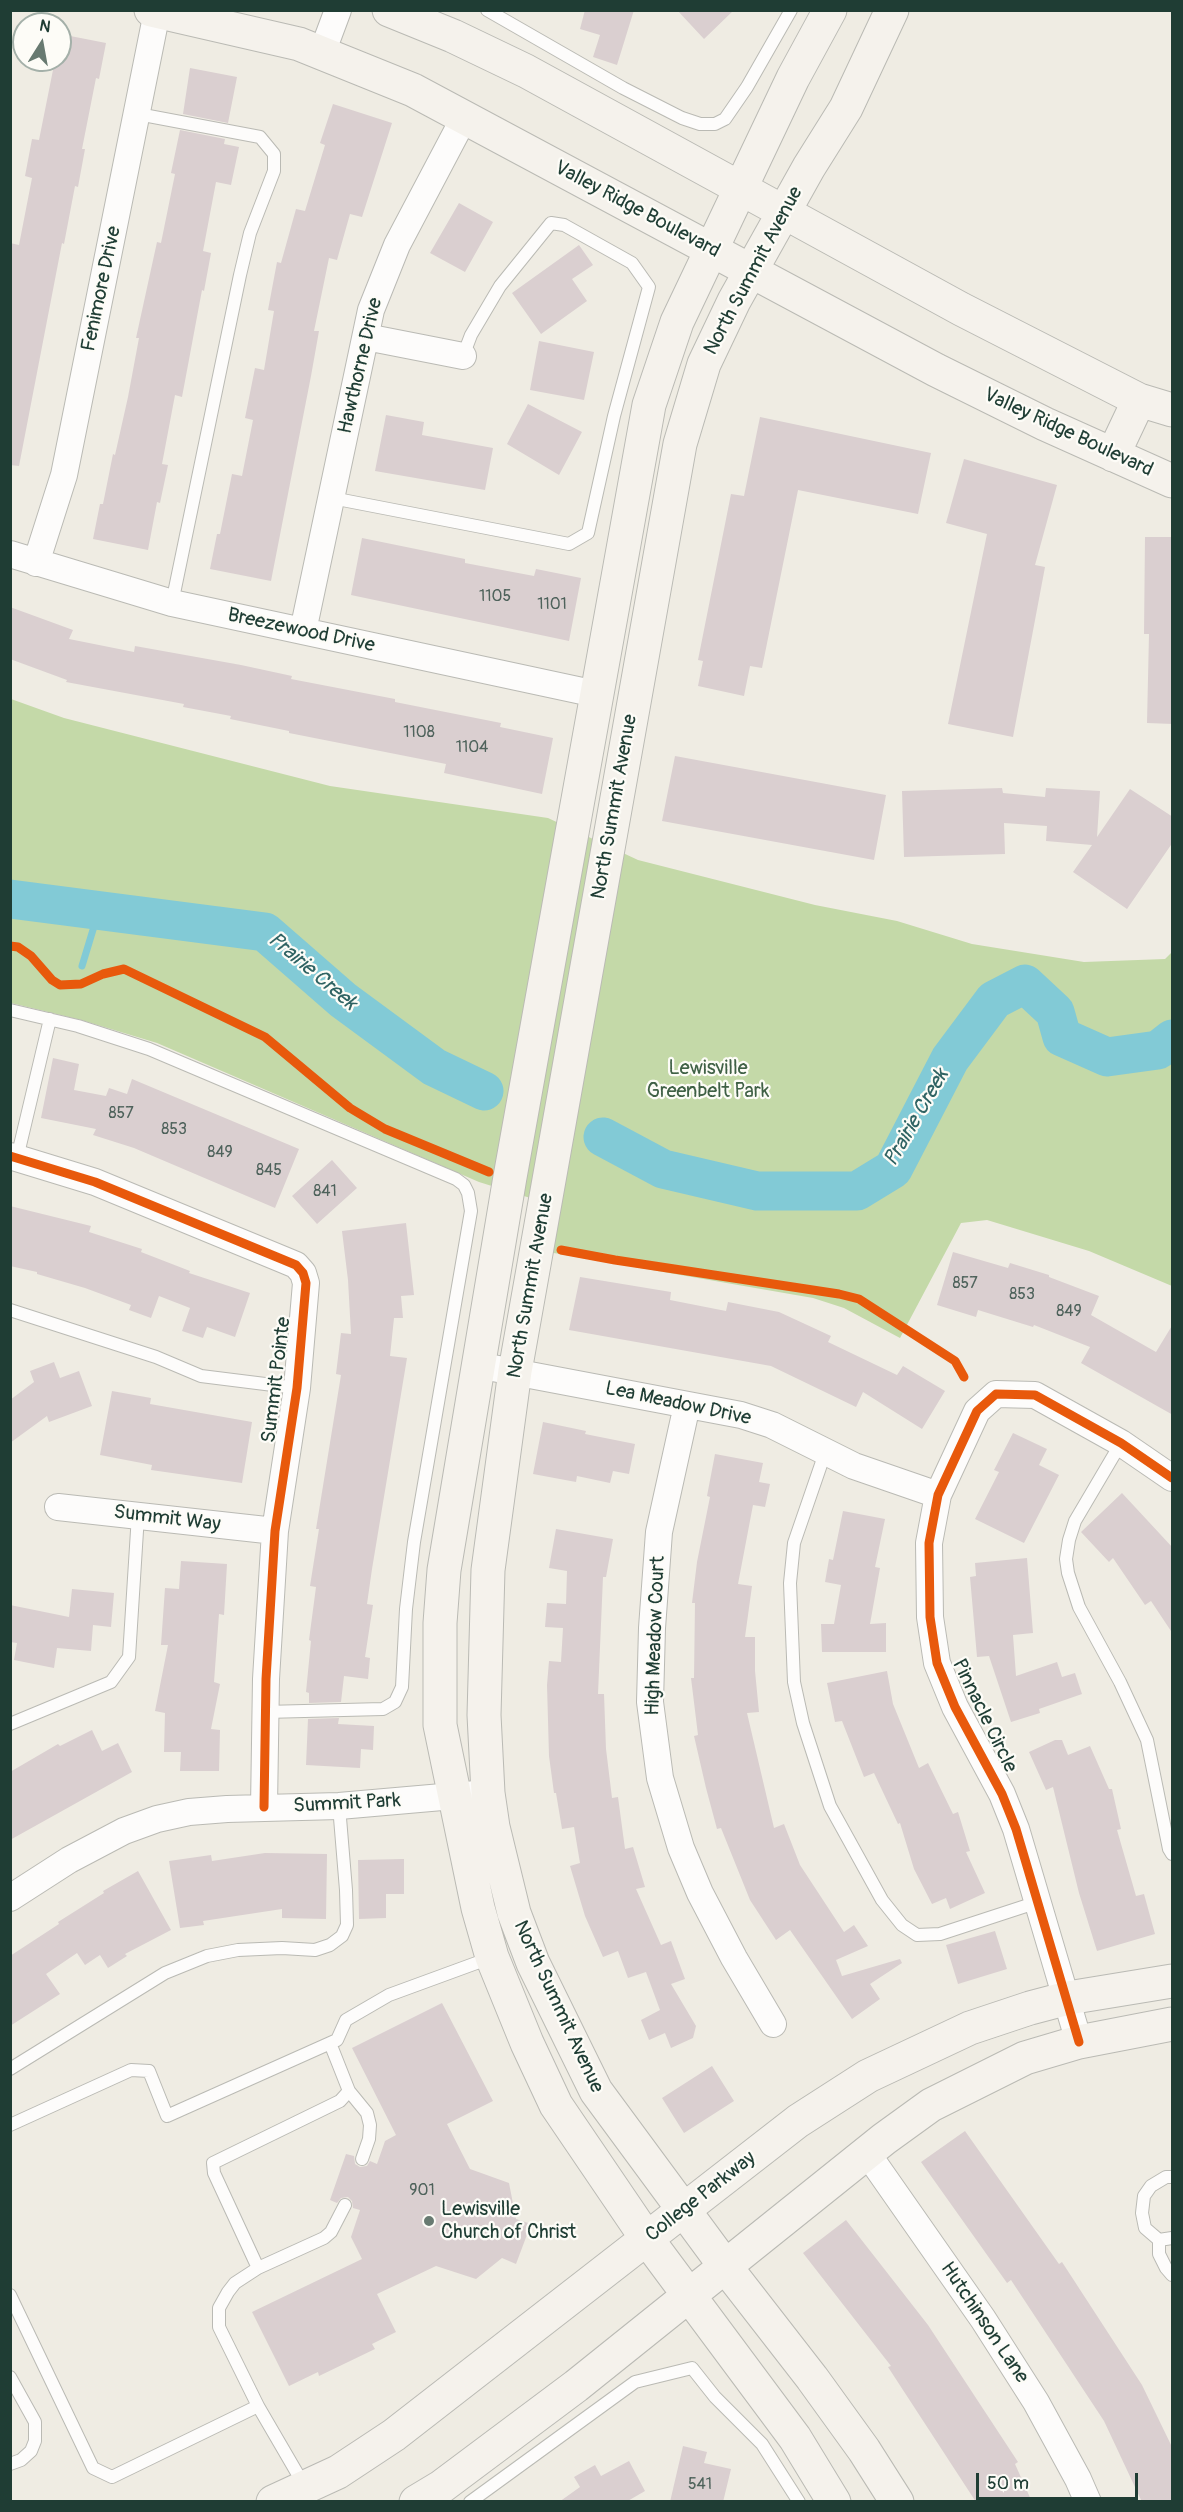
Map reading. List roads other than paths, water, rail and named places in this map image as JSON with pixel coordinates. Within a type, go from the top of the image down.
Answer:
[{"type":"main road","points":[[389,10],[453,36],[509,63],[961,309],[1139,400],[1173,411]]},
{"type":"main road","name":"North Summit Avenue","points":[[830,10],[793,78],[677,322],[649,405],[477,1365],[444,1570],[440,1623],[440,1725],[478,1908],[492,1957],[526,2043],[556,2104],[647,2240],[795,2438],[834,2502]]},
{"type":"main road","name":"North Summit Avenue","points":[[892,10],[846,108],[784,212],[704,364],[680,444],[515,1371],[488,1570],[484,1715],[492,1827],[514,1913],[533,1963],[596,2091],[725,2266],[812,2378],[864,2450],[897,2502]]},
{"type":"main road","name":"Valley Ridge Boulevard","points":[[154,11],[299,44],[413,90],[936,370],[1113,456],[1173,481]]},
{"type":"main road","points":[[1113,456],[1139,400]]},
{"type":"main road","name":"College Parkway","points":[[273,2502],[338,2472],[394,2435],[798,2121],[868,2076],[970,2028],[1030,2008],[1068,1998],[1173,1981]]},
{"type":"main road","points":[[416,2502],[441,2487],[538,2415],[867,2153],[940,2100],[1025,2058],[1079,2042],[1173,2024]]},
{"type":"street","points":[[322,53],[338,10]]},
{"type":"street","name":"Fenimore Drive","points":[[36,563],[64,475],[138,114],[154,11]]},
{"type":"street","name":"Hawthorne Drive","points":[[303,631],[366,337],[380,284],[397,245],[464,118]]},
{"type":"street","points":[[366,337],[463,356]]},
{"type":"street","name":"Breezewood Drive","points":[[10,554],[172,603],[596,694]]},
{"type":"street","name":"Summit Pointe","points":[[14,1157],[95,1182],[296,1265],[303,1273],[306,1283],[297,1388],[275,1531],[265,1712],[264,1807]]},
{"type":"street","name":"Lea Meadow Drive","points":[[477,1365],[741,1415],[772,1425],[854,1466],[938,1495]]},
{"type":"street","name":"Pinnacle Circle","points":[[1079,2042],[1068,1998],[1016,1829],[1002,1794],[955,1707],[938,1663],[930,1617],[929,1543],[938,1495],[977,1412],[996,1394],[1035,1395],[1121,1443],[1173,1478]]},
{"type":"street","name":"High Meadow Court","points":[[687,1405],[659,1532],[652,1628],[650,1702],[660,1778],[681,1848],[700,1893],[734,1958],[773,2024]]},
{"type":"street","name":"Summit Way","points":[[58,1507],[275,1531]]},
{"type":"street","name":"Summit Park","points":[[10,1898],[69,1860],[124,1832],[189,1812],[264,1807],[339,1806],[488,1793]]},
{"type":"street","name":"Hutchinson Lane","points":[[867,2153],[983,2319],[1036,2402],[1088,2502]]},
{"type":"lane","points":[[487,10],[623,88],[682,118],[700,124],[715,123],[725,118],[747,87],[791,10]]},
{"type":"lane","points":[[138,114],[260,137],[274,154],[274,171],[250,233],[240,275],[172,603]]},
{"type":"lane","points":[[332,498],[568,543],[588,533],[614,416],[649,288],[632,262],[564,225],[551,223],[500,286],[471,335],[463,356]]},
{"type":"lane","points":[[10,1010],[78,1026],[149,1049],[456,1179],[464,1185],[471,1200],[466,1244],[414,1542],[406,1609],[402,1687],[395,1702],[383,1709],[265,1712]]},
{"type":"lane","points":[[14,1157],[50,1019]]},
{"type":"lane","points":[[10,1310],[156,1357],[201,1376],[297,1388]]},
{"type":"lane","points":[[1121,1443],[1076,1521],[1069,1540],[1066,1559],[1068,1573],[1079,1606],[1125,1692],[1147,1740],[1169,1849],[1173,1854]]},
{"type":"lane","points":[[825,1453],[794,1543],[790,1583],[794,1682],[803,1723],[830,1806],[882,1900],[902,1925],[917,1935],[940,1934],[1038,1902]]},
{"type":"lane","points":[[10,1724],[111,1682],[129,1657],[138,1515]]},
{"type":"lane","points":[[10,2070],[165,1973],[207,1956],[238,1950],[282,1948],[315,1950],[330,1945],[342,1936],[347,1925],[339,1806]]},
{"type":"lane","points":[[10,2125],[131,2070],[149,2071],[167,2116],[337,2040],[346,2020],[389,1995],[492,1957]]},
{"type":"lane","points":[[330,2043],[345,2076],[349,2091],[367,2114],[370,2125],[369,2139],[363,2159]]},
{"type":"lane","points":[[258,2268],[214,2173],[213,2163],[340,2101],[349,2091]]},
{"type":"lane","points":[[1173,2177],[1166,2177],[1151,2186],[1144,2196],[1142,2213],[1145,2228],[1159,2240],[1173,2238]]},
{"type":"lane","points":[[305,2487],[258,2406],[219,2327],[219,2308],[235,2283],[258,2268],[324,2238],[331,2232],[345,2205]]},
{"type":"lane","points":[[1159,2240],[1159,2254],[1166,2268],[1173,2275]]},
{"type":"lane","points":[[10,2295],[93,2468],[112,2477],[258,2406]]},
{"type":"lane","points":[[470,2502],[635,2382],[692,2368],[715,2397],[762,2444],[799,2502]]},
{"type":"lane","points":[[10,2377],[34,2422],[35,2440],[31,2451],[21,2460],[10,2464]]},
{"type":"waterway","name":"Prairie Creek","points":[[10,899],[265,932],[343,1000],[434,1067],[484,1091]]},
{"type":"waterway","points":[[82,966],[99,910]]},
{"type":"waterway","name":"Prairie Creek","points":[[603,1137],[663,1169],[757,1191],[857,1191],[893,1169],[950,1059],[994,1000],[1025,984],[1055,1012],[1062,1037],[1107,1057],[1158,1050],[1172,1039]]},
{"type":"place","name":"Lewisville Church of Christ","points":[[429,2221]]},
{"type":"park label","name":"Lewisville Greenbelt Park","points":[[708,1080]]}]
